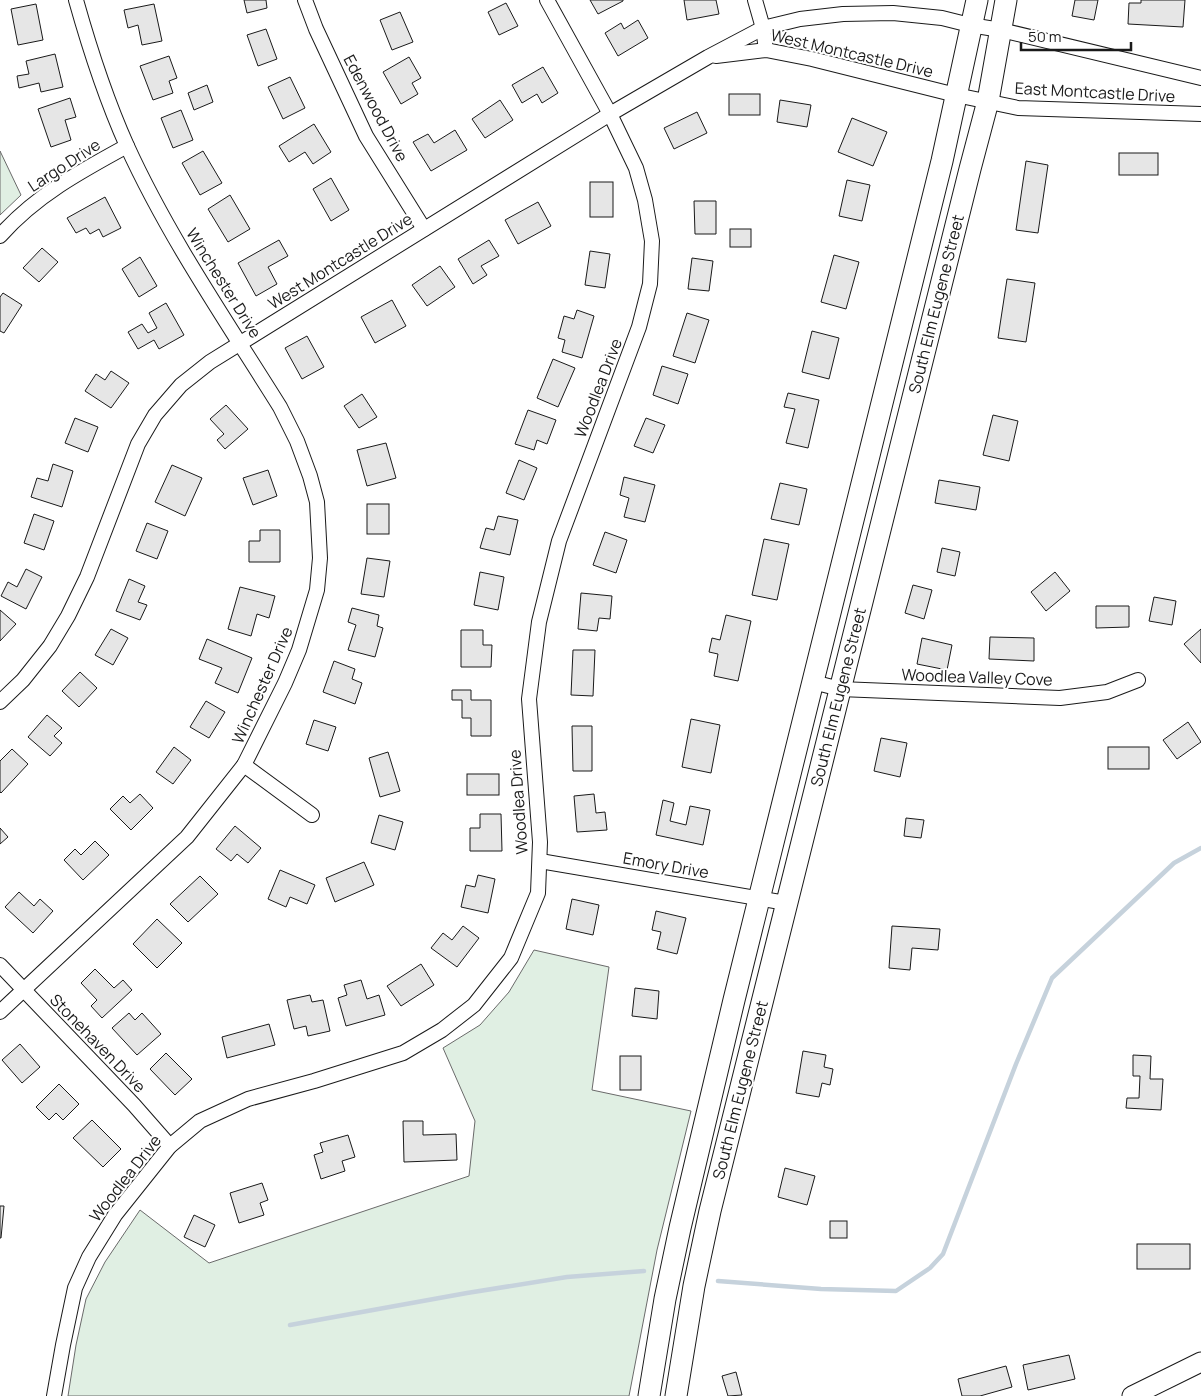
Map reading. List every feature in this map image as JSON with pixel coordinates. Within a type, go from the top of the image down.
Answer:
[{"type":"main road","name":"South Elm Eugene Street","points":[[649,1396],[658,1337],[680,1228],[759,899],[942,162],[977,0]]},
{"type":"main road","name":"South Elm Eugene Street","points":[[676,1396],[694,1286],[710,1211],[988,101],[1006,0]]},
{"type":"street","name":"Winchester Drive","points":[[0,1012],[187,837],[244,765],[269,718],[299,650],[318,590],[320,558],[317,502],[297,440],[280,407],[162,214],[127,146],[100,78],[76,0]]},
{"type":"street","name":"Edenwood Drive","points":[[305,0],[316,29],[366,136],[424,228]]},
{"type":"street","name":"Woodlea Drive","points":[[54,1396],[75,1288],[89,1257],[115,1215],[170,1146],[200,1121],[248,1099],[314,1081],[403,1053],[442,1030],[474,1005],[511,958],[538,893],[540,842],[529,699],[539,622],[558,541],[639,327],[650,284],[652,241],[645,200],[636,168],[610,114],[547,0]]},
{"type":"street","points":[[756,0],[766,50]]},
{"type":"street","name":"West Montcastle Drive","points":[[0,702],[23,680],[50,646],[68,616],[87,577],[138,444],[156,415],[180,385],[210,362],[610,114],[708,57],[763,28],[800,19],[844,14],[893,13],[942,18],[972,26],[1001,30]]},
{"type":"street","name":"East Montcastle Drive","points":[[1001,30],[1201,78]]},
{"type":"street","name":"West Montcastle Drive","points":[[708,57],[766,50],[812,59],[956,95],[988,101]]},
{"type":"street","name":"East Montcastle Drive","points":[[988,101],[1018,108],[1201,114]]},
{"type":"street","name":"Largo Drive","points":[[0,236],[9,225],[52,189],[82,170],[127,146]]},
{"type":"street","name":"Woodlea Valley Cove","points":[[813,682],[840,689],[1060,698],[1107,692],[1138,680]]},
{"type":"street","points":[[244,765],[312,815]]},
{"type":"street","name":"Emory Drive","points":[[540,861],[786,903]]},
{"type":"street","name":"Stonehaven Drive","points":[[0,965],[134,1105],[170,1146]]},
{"type":"street","points":[[1132,1396],[1201,1362]]},
{"type":"green space","points":[[0,151],[21,195],[0,215]]},
{"type":"green space","points":[[534,950],[609,967],[592,1090],[691,1111],[657,1250],[629,1396],[68,1396],[86,1299],[105,1262],[140,1210],[209,1263],[469,1176],[475,1121],[443,1048],[480,1025],[509,992]]},
{"type":"building","points":[[244,0],[266,0],[267,8],[247,13]]},
{"type":"building","points":[[590,0],[623,0],[623,1],[598,14]]},
{"type":"building","points":[[684,0],[716,0],[719,14],[687,20]]},
{"type":"building","points":[[1075,0],[1098,0],[1094,20],[1072,16]]},
{"type":"building","points":[[1141,0],[1185,0],[1183,27],[1128,24],[1129,3],[1141,3]]},
{"type":"building","points":[[506,3],[518,26],[499,35],[488,12]]},
{"type":"building","points":[[36,4],[43,40],[18,45],[11,9]]},
{"type":"building","points":[[154,4],[162,41],[142,45],[138,25],[128,28],[124,10]]},
{"type":"building","points":[[400,12],[413,42],[392,50],[380,20]]},
{"type":"building","points":[[638,20],[648,38],[618,56],[605,33],[621,23],[624,29]]},
{"type":"building","points":[[266,29],[277,59],[258,66],[247,35]]},
{"type":"building","points":[[55,54],[63,87],[41,92],[39,83],[19,88],[17,76],[29,74],[26,61]]},
{"type":"building","points":[[169,56],[177,78],[169,81],[173,93],[153,100],[140,66]]},
{"type":"building","points":[[409,57],[421,78],[412,83],[418,94],[401,104],[383,72]]},
{"type":"building","points":[[543,67],[558,93],[542,103],[537,94],[522,103],[512,85]]},
{"type":"building","points":[[290,77],[305,108],[283,119],[268,87]]},
{"type":"building","points":[[207,85],[213,102],[194,110],[188,93]]},
{"type":"building","points":[[729,94],[760,94],[760,115],[729,115]]},
{"type":"building","points":[[70,98],[76,117],[65,120],[71,140],[51,147],[38,109]]},
{"type":"building","points":[[500,100],[513,120],[485,138],[472,119]]},
{"type":"building","points":[[780,100],[811,105],[807,127],[777,122]]},
{"type":"building","points":[[181,110],[193,140],[173,148],[161,118]]},
{"type":"building","points":[[697,112],[707,133],[674,149],[664,128]]},
{"type":"building","points":[[852,118],[887,132],[873,166],[838,152]]},
{"type":"building","points":[[314,124],[331,152],[313,164],[305,152],[289,162],[279,146]]},
{"type":"building","points":[[455,130],[467,150],[431,171],[413,142],[428,134],[434,143]]},
{"type":"building","points":[[203,151],[222,183],[200,195],[182,163]]},
{"type":"building","points":[[1119,153],[1158,153],[1158,175],[1119,175]]},
{"type":"building","points":[[1026,161],[1048,165],[1038,233],[1016,230]]},
{"type":"building","points":[[331,178],[349,210],[331,221],[313,189]]},
{"type":"building","points":[[847,180],[870,185],[862,221],[839,216]]},
{"type":"building","points":[[590,182],[613,182],[613,217],[590,217]]},
{"type":"building","points":[[230,195],[250,229],[228,242],[208,209]]},
{"type":"building","points":[[105,197],[121,228],[103,237],[99,229],[90,234],[86,228],[76,233],[67,218]]},
{"type":"building","points":[[694,201],[716,201],[716,234],[695,234]]},
{"type":"building","points":[[538,202],[551,226],[518,244],[505,220]]},
{"type":"building","points":[[730,229],[751,229],[751,247],[730,247]]},
{"type":"building","points":[[279,240],[288,256],[268,267],[277,284],[256,296],[238,263]]},
{"type":"building","points":[[489,240],[499,256],[481,266],[487,275],[473,284],[458,259]]},
{"type":"building","points":[[42,248],[58,262],[39,282],[23,268]]},
{"type":"building","points":[[590,251],[610,254],[605,288],[585,285]]},
{"type":"building","points":[[834,255],[859,262],[846,309],[821,302]]},
{"type":"building","points":[[140,257],[157,286],[139,297],[122,269]]},
{"type":"building","points":[[692,258],[713,261],[709,291],[688,289]]},
{"type":"building","points":[[440,266],[455,287],[427,306],[412,285]]},
{"type":"building","points":[[1007,279],[1035,283],[1026,342],[998,338]]},
{"type":"building","points":[[3,293],[22,305],[4,333],[0,331],[0,297]]},
{"type":"building","points":[[392,300],[406,326],[375,343],[361,317]]},
{"type":"building","points":[[166,303],[184,335],[159,349],[154,340],[138,349],[128,332],[142,324],[148,333],[157,328],[149,313]]},
{"type":"building","points":[[577,310],[594,316],[582,358],[562,352],[565,340],[558,338],[564,316],[574,319]]},
{"type":"building","points":[[687,313],[709,320],[695,363],[673,356]]},
{"type":"building","points":[[812,331],[839,338],[829,379],[802,372]]},
{"type":"building","points":[[307,336],[324,367],[302,379],[285,348]]},
{"type":"building","points":[[553,359],[575,368],[558,407],[537,398]]},
{"type":"building","points":[[662,366],[688,374],[678,404],[653,395]]},
{"type":"building","points":[[111,371],[129,383],[111,408],[85,391],[96,374],[105,380]]},
{"type":"building","points":[[788,393],[819,400],[808,448],[786,443],[795,409],[784,407]]},
{"type":"building","points":[[362,394],[377,417],[359,428],[344,406]]},
{"type":"building","points":[[226,405],[248,429],[225,449],[217,440],[224,434],[210,419]]},
{"type":"building","points":[[528,410],[556,420],[547,444],[537,440],[534,450],[515,444]]},
{"type":"building","points":[[993,415],[1018,421],[1009,461],[983,455]]},
{"type":"building","points":[[75,418],[98,427],[88,452],[65,443]]},
{"type":"building","points":[[646,418],[665,425],[653,453],[634,446]]},
{"type":"building","points":[[386,443],[396,478],[367,486],[357,450]]},
{"type":"building","points":[[519,460],[537,468],[524,500],[506,493]]},
{"type":"building","points":[[53,464],[73,471],[62,507],[31,497],[37,478],[48,481]]},
{"type":"building","points":[[172,465],[202,478],[185,516],[155,502]]},
{"type":"building","points":[[268,470],[277,496],[253,505],[243,478]]},
{"type":"building","points":[[624,477],[655,485],[645,522],[624,517],[629,498],[620,495]]},
{"type":"building","points":[[939,480],[980,487],[976,510],[935,503]]},
{"type":"building","points":[[780,483],[807,489],[799,525],[771,519]]},
{"type":"building","points":[[367,504],[389,504],[389,534],[367,534]]},
{"type":"building","points":[[34,514],[54,521],[44,550],[24,543]]},
{"type":"building","points":[[498,516],[518,520],[510,555],[480,548],[486,528],[494,530]]},
{"type":"building","points":[[147,523],[168,531],[157,559],[136,551]]},
{"type":"building","points":[[260,530],[280,530],[280,562],[249,562],[249,541],[260,541]]},
{"type":"building","points":[[605,532],[627,540],[616,573],[593,565]]},
{"type":"building","points":[[764,539],[789,544],[777,600],[752,595]]},
{"type":"building","points":[[942,548],[960,552],[955,576],[937,572]]},
{"type":"building","points":[[367,558],[390,561],[384,597],[361,594]]},
{"type":"building","points":[[26,569],[42,577],[26,609],[1,596],[8,582],[17,587]]},
{"type":"building","points":[[480,572],[504,577],[498,610],[474,605]]},
{"type":"building","points":[[1055,572],[1070,591],[1046,611],[1031,592]]},
{"type":"building","points":[[129,579],[145,586],[138,602],[147,605],[140,620],[116,611]]},
{"type":"building","points":[[913,585],[932,590],[924,619],[905,613]]},
{"type":"building","points":[[240,587],[275,596],[269,618],[257,614],[251,636],[228,629]]},
{"type":"building","points":[[581,593],[612,596],[610,619],[599,618],[597,631],[578,629]]},
{"type":"building","points":[[1154,597],[1176,601],[1172,625],[1149,621]]},
{"type":"building","points":[[1096,606],[1129,606],[1129,627],[1096,628]]},
{"type":"building","points":[[352,608],[379,615],[377,626],[383,628],[375,657],[348,650],[356,625],[348,622]]},
{"type":"building","points":[[0,610],[16,624],[0,641]]},
{"type":"building","points":[[726,615],[751,621],[738,681],[714,676],[718,654],[709,652],[712,638],[720,640]]},
{"type":"building","points":[[111,629],[128,638],[113,665],[95,655]]},
{"type":"building","points":[[1201,629],[1201,663],[1184,644]]},
{"type":"building","points":[[461,630],[483,630],[483,645],[492,645],[491,667],[461,667]]},
{"type":"building","points":[[990,637],[1034,638],[1034,661],[989,659]]},
{"type":"building","points":[[922,638],[952,645],[947,670],[917,664]]},
{"type":"building","points":[[207,639],[252,658],[238,693],[215,683],[222,668],[199,659]]},
{"type":"building","points":[[573,650],[595,650],[593,696],[571,695]]},
{"type":"building","points":[[334,661],[355,669],[352,679],[362,683],[355,704],[323,692]]},
{"type":"building","points":[[80,672],[97,688],[79,707],[62,691]]},
{"type":"building","points":[[452,690],[471,690],[471,700],[491,700],[491,736],[471,736],[471,718],[462,718],[462,700],[452,700]]},
{"type":"building","points":[[206,701],[225,712],[209,738],[190,727]]},
{"type":"building","points":[[47,715],[62,728],[54,736],[62,743],[50,756],[28,737]]},
{"type":"building","points":[[691,719],[720,725],[711,773],[682,767]]},
{"type":"building","points":[[314,720],[336,727],[328,751],[306,744]]},
{"type":"building","points":[[1188,722],[1201,742],[1177,759],[1163,740]]},
{"type":"building","points":[[572,726],[592,726],[592,771],[573,771]]},
{"type":"building","points":[[881,738],[907,743],[900,777],[874,771]]},
{"type":"building","points":[[174,747],[191,760],[173,784],[156,772]]},
{"type":"building","points":[[1108,747],[1149,747],[1149,769],[1108,769]]},
{"type":"building","points":[[12,749],[28,764],[1,793],[0,761]]},
{"type":"building","points":[[388,752],[400,791],[380,797],[369,758]]},
{"type":"building","points":[[467,774],[499,774],[499,795],[467,795]]},
{"type":"building","points":[[140,794],[153,808],[131,830],[110,809],[123,796],[130,803]]},
{"type":"building","points":[[594,794],[596,813],[605,812],[607,830],[577,832],[574,796]]},
{"type":"building","points":[[663,800],[674,803],[670,821],[686,825],[690,806],[710,810],[703,845],[656,835]]},
{"type":"building","points":[[480,814],[501,814],[502,851],[470,851],[470,828],[480,828]]},
{"type":"building","points":[[379,815],[403,822],[395,850],[371,843]]},
{"type":"building","points":[[906,818],[924,820],[921,838],[904,836]]},
{"type":"building","points":[[235,826],[261,848],[248,863],[237,854],[231,861],[216,849]]},
{"type":"building","points":[[0,828],[8,837],[0,844]]},
{"type":"building","points":[[95,841],[109,855],[83,880],[64,860],[75,849],[81,855]]},
{"type":"building","points":[[364,862],[374,885],[335,902],[326,878]]},
{"type":"building","points":[[280,870],[315,885],[307,904],[290,897],[286,907],[268,899]]},
{"type":"building","points":[[478,875],[495,879],[488,913],[461,907],[466,885],[475,887]]},
{"type":"building","points":[[200,876],[218,894],[188,922],[170,904]]},
{"type":"building","points":[[19,892],[34,906],[40,899],[53,911],[33,933],[5,907]]},
{"type":"building","points":[[572,899],[599,905],[593,935],[566,929]]},
{"type":"building","points":[[656,911],[686,918],[677,954],[657,949],[661,932],[652,930]]},
{"type":"building","points":[[157,919],[182,943],[157,968],[133,944]]},
{"type":"building","points":[[463,926],[479,938],[457,967],[431,948],[443,933],[452,940]]},
{"type":"building","points":[[892,926],[940,929],[938,950],[912,948],[910,970],[889,968]]},
{"type":"building","points":[[421,964],[434,985],[401,1006],[387,986]]},
{"type":"building","points":[[95,969],[114,988],[123,980],[132,990],[102,1018],[91,1006],[97,1000],[81,983]]},
{"type":"building","points":[[361,980],[367,999],[379,995],[385,1015],[346,1026],[338,998],[347,995],[344,985]]},
{"type":"building","points":[[635,988],[659,991],[657,1019],[632,1016]]},
{"type":"building","points":[[310,995],[312,1002],[323,1000],[330,1031],[308,1036],[306,1026],[294,1029],[287,1000]]},
{"type":"building","points":[[129,1013],[135,1020],[142,1013],[161,1034],[137,1055],[112,1028]]},
{"type":"building","points":[[269,1024],[275,1045],[227,1058],[222,1037]]},
{"type":"building","points":[[20,1044],[40,1067],[22,1083],[2,1060]]},
{"type":"building","points":[[803,1051],[826,1055],[824,1067],[833,1069],[830,1085],[822,1083],[819,1097],[796,1093]]},
{"type":"building","points":[[166,1053],[192,1079],[175,1095],[150,1069]]},
{"type":"building","points":[[1133,1055],[1151,1056],[1150,1079],[1163,1079],[1161,1110],[1126,1108],[1127,1098],[1139,1098],[1140,1076],[1133,1076]]},
{"type":"building","points":[[620,1056],[641,1056],[641,1090],[620,1090]]},
{"type":"building","points":[[59,1084],[79,1104],[63,1120],[56,1113],[49,1120],[36,1107]]},
{"type":"building","points":[[92,1120],[121,1149],[103,1167],[73,1138]]},
{"type":"building","points":[[403,1121],[423,1121],[423,1135],[456,1134],[457,1160],[404,1162]]},
{"type":"building","points":[[348,1135],[355,1157],[342,1161],[345,1171],[321,1179],[314,1155],[323,1152],[320,1143]]},
{"type":"building","points":[[785,1168],[815,1176],[807,1205],[778,1197]]},
{"type":"building","points":[[262,1183],[268,1200],[260,1203],[264,1215],[239,1223],[230,1193]]},
{"type":"building","points":[[0,1206],[4,1206],[1,1238],[0,1238]]},
{"type":"building","points":[[194,1215],[215,1225],[205,1247],[184,1237]]},
{"type":"building","points":[[830,1221],[847,1221],[847,1238],[830,1238]]},
{"type":"building","points":[[1137,1244],[1190,1244],[1190,1269],[1137,1269]]},
{"type":"building","points":[[1069,1355],[1075,1379],[1028,1390],[1023,1365]]},
{"type":"building","points":[[1006,1366],[1012,1387],[980,1396],[962,1396],[958,1379]]},
{"type":"building","points":[[736,1372],[742,1395],[728,1396],[722,1376]]},
{"type":"waterway","points":[[718,1281],[821,1289],[896,1291],[930,1268],[943,1254],[1016,1064],[1052,978],[1174,863],[1201,848]]},
{"type":"waterway","points":[[290,1325],[567,1277],[644,1271]]}]
